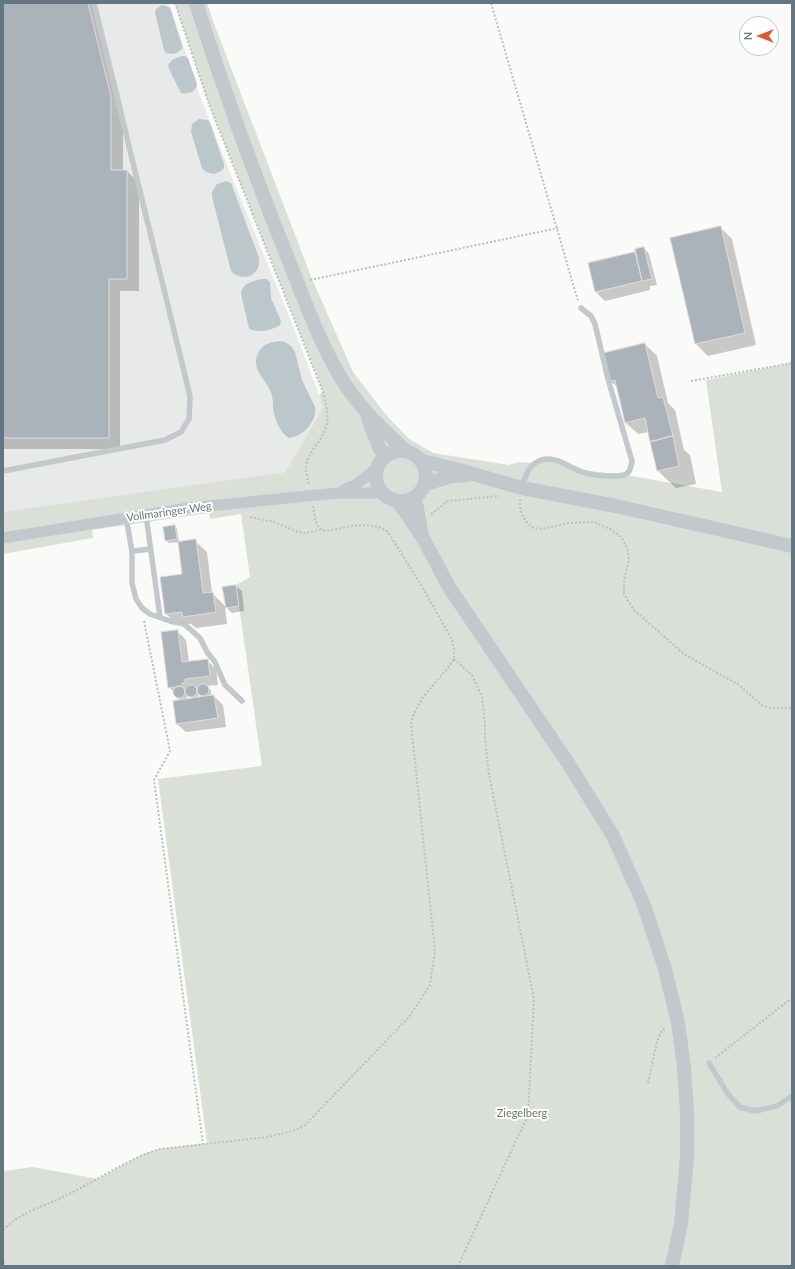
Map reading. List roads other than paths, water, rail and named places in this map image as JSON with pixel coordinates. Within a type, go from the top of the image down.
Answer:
[{"type":"street","points":[[196,3],[220,79],[258,184],[323,344],[341,378],[366,413],[404,450]]},
{"type":"street","points":[[366,413],[379,447],[381,462],[376,476],[377,484],[382,492],[398,501],[410,500],[421,491],[425,484],[426,472],[422,461],[412,452],[397,450],[381,462]]},
{"type":"street","points":[[422,461],[522,488],[616,506],[792,546]]},
{"type":"street","name":"Vollmaringer Weg","points":[[337,493],[357,484],[381,462]]},
{"type":"street","points":[[425,484],[452,476],[472,474]]},
{"type":"street","name":"Vollmaringer Weg","points":[[3,538],[189,508],[311,495],[382,492]]},
{"type":"street","points":[[415,497],[423,538]]},
{"type":"street","points":[[398,501],[423,538],[449,587],[570,766],[613,836],[644,905],[666,969],[678,1023],[687,1103],[687,1156],[681,1224],[672,1266]]},
{"type":"lane","points":[[3,471],[165,440],[181,432],[189,419],[190,396],[94,3]]},
{"type":"lane","points":[[522,488],[528,470],[535,463],[541,460],[550,459],[582,472],[600,476],[626,475],[631,468],[632,462],[608,379],[595,324],[591,316],[581,308]]},
{"type":"lane","points":[[146,515],[160,617]]},
{"type":"lane","points":[[126,518],[132,551],[132,583],[136,599],[142,608],[150,614],[184,624],[200,638],[215,662],[225,685],[242,701]]},
{"type":"lane","points":[[132,551],[151,549]]},
{"type":"lane","points":[[709,1062],[728,1094],[740,1107],[755,1111],[777,1106],[792,1096]]},
{"type":"park label","name":"Ziegelberg","points":[[522,1113]]}]
